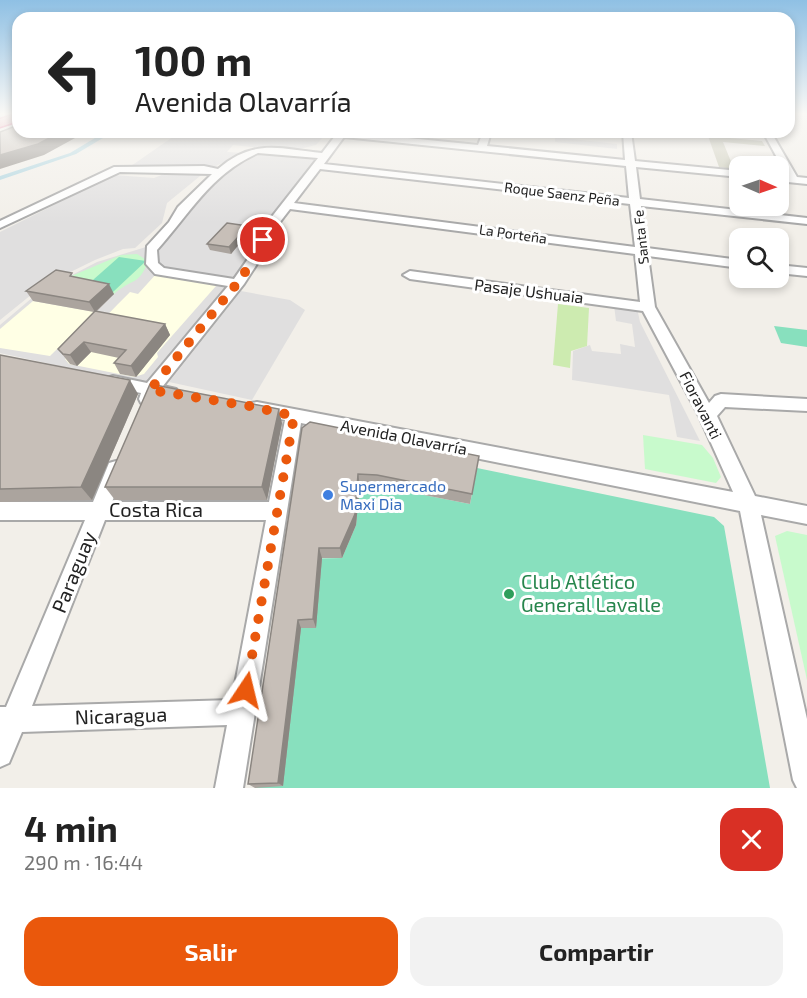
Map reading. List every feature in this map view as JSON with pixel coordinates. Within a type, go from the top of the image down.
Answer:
[{"type":"street","points":[[237,283],[160,271],[152,264],[151,249],[174,224],[183,209],[234,160],[257,150],[324,156]]},
{"type":"street","points":[[136,423],[150,390],[237,283],[258,253],[267,231],[329,150]]},
{"type":"street","points":[[499,150],[729,173]]},
{"type":"street","name":"Santa Fe","points":[[629,150],[648,307]]},
{"type":"street","points":[[777,150],[794,180]]},
{"type":"street","name":"Roque Saenz Peña","points":[[317,166],[807,221]]},
{"type":"street","points":[[0,225],[118,170],[204,169],[220,172]]},
{"type":"street","points":[[789,179],[807,181]]},
{"type":"street","name":"La Porteña","points":[[287,205],[729,263]]},
{"type":"street","points":[[789,270],[807,272]]},
{"type":"street","name":"Pasaje Ushuaia","points":[[410,275],[648,307]]},
{"type":"street","name":"Fioravanti","points":[[648,307],[708,414],[749,505],[807,780]]},
{"type":"street","points":[[92,378],[183,395]]},
{"type":"street","points":[[708,414],[721,400],[766,405],[788,403],[807,405]]},
{"type":"street","name":"Avenida Olavarría","points":[[238,404],[807,515]]},
{"type":"street","points":[[229,788],[294,416]]},
{"type":"street","name":"Paraguay","points":[[0,754],[7,720],[122,455]]},
{"type":"street","name":"Costa Rica","points":[[0,511],[277,511]]},
{"type":"street","name":"Nicaragua","points":[[7,720],[242,712]]},
{"type":"shaded area","points":[[154,150],[229,150],[227,152],[244,153],[216,166],[158,168],[131,166]]},
{"type":"shaded area","points":[[257,150],[324,156],[243,274],[232,282],[147,385],[0,353],[0,325],[39,292],[97,262],[146,247],[147,249],[226,167]]},
{"type":"shaded area","points":[[713,150],[726,150],[729,168],[719,167]]},
{"type":"shaded area","points":[[174,170],[205,172],[167,203],[162,223],[135,248],[123,249],[95,260],[42,286],[0,320],[0,232],[114,175],[154,178]]},
{"type":"shaded area","points":[[157,273],[216,283],[216,286],[157,353],[158,357],[144,374],[134,377],[69,364],[65,359],[118,304],[130,292],[138,294]]},
{"type":"shaded area","points":[[241,291],[290,300],[305,310],[252,400],[169,382]]},
{"type":"shaded area","points":[[33,301],[95,312],[50,356],[0,348],[0,329]]},
{"type":"shaded area","points":[[614,305],[637,308],[640,322],[700,441],[677,437],[669,395],[572,380],[573,351],[590,345],[592,351],[621,354],[620,344],[635,347],[632,324],[616,321]]},
{"type":"green space","points":[[137,254],[148,261],[145,269],[138,278],[114,294],[76,286],[62,280],[121,255]]},
{"type":"green space","points":[[119,257],[146,261],[113,292],[85,287]]},
{"type":"green space","points":[[558,304],[589,308],[587,346],[571,351],[570,368],[553,365]]},
{"type":"green space","points":[[774,326],[807,330],[807,347],[781,343]]},
{"type":"green space","points":[[643,435],[702,445],[713,458],[721,477],[716,483],[645,469]]},
{"type":"green space","name":"Club Atlético General Lavalle","points":[[477,468],[714,517],[724,526],[770,788],[255,788],[288,559],[342,558],[356,525],[359,485],[378,486],[470,504]]},
{"type":"green space","points":[[787,531],[807,535],[807,680],[775,536]]},
{"type":"water","points":[[75,150],[83,150],[0,180],[0,176]]},
{"type":"building","points":[[0,150],[18,150],[0,155]]},
{"type":"building","points":[[227,223],[248,226],[229,247],[207,244]]},
{"type":"building","points":[[56,270],[72,273],[70,276],[109,284],[89,302],[26,291]]},
{"type":"building","points":[[95,311],[165,324],[131,366],[114,363],[126,350],[84,342],[70,355],[63,354],[58,349]]},
{"type":"building","points":[[0,355],[130,380],[81,487],[0,489]]},
{"type":"building","points":[[150,384],[279,409],[262,487],[105,487]]},
{"type":"building","points":[[310,422],[479,456],[472,494],[377,475],[358,474],[355,514],[340,548],[319,548],[313,619],[298,620],[278,783],[248,784],[302,428]]},
{"type":"place","name":"Supermercado Maxi Dia","points":[[328,495]]},
{"type":"place","name":"Club Atlético General Lavalle","points":[[509,594]]},
{"type":"route","points":[[246,690],[294,416],[249,406],[150,390],[239,281],[258,253],[263,240]]}]
